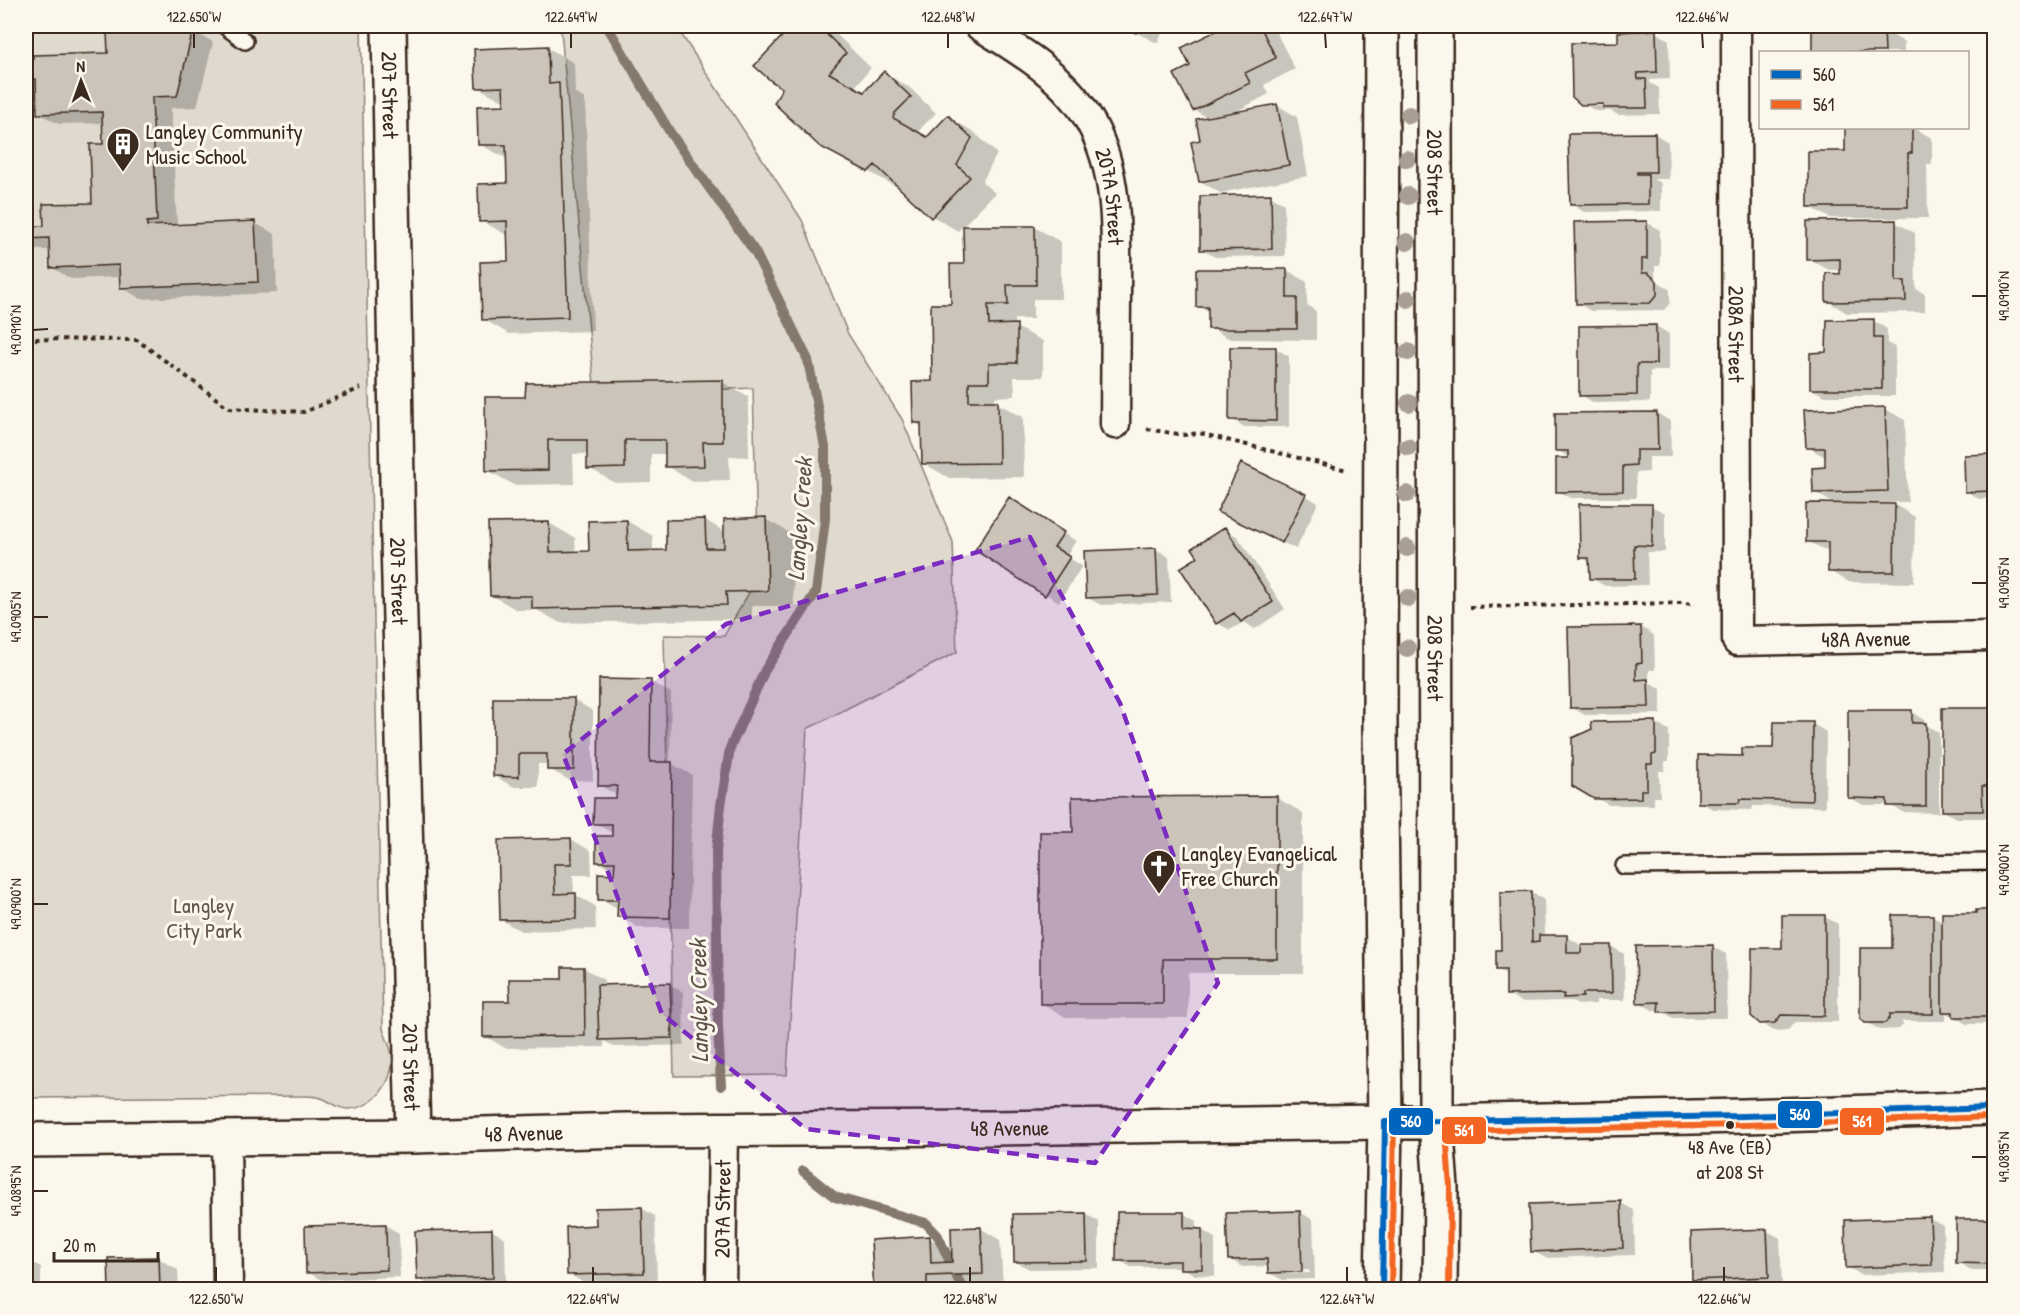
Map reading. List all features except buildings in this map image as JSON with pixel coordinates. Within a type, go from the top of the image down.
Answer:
[{"type":"main road","name":"207 Street","points":[[389,26],[413,1136]]},
{"type":"main road","points":[[1382,26],[1380,725],[1385,1122],[1382,1290]]},
{"type":"main road","name":"208 Street","points":[[1435,26],[1436,1122],[1441,1187],[1440,1290]]},
{"type":"main road","name":"48 Avenue","points":[[26,1140],[413,1136],[626,1130],[969,1129],[1436,1122],[1995,1108]]},
{"type":"street","name":"208A Street","points":[[1736,26],[1737,641]]},
{"type":"street","name":"207A Street","points":[[987,27],[1036,63],[1066,89],[1091,122],[1107,161],[1114,199],[1116,236],[1115,424]]},
{"type":"street","name":"48A Avenue","points":[[1737,641],[1995,636]]},
{"type":"street","name":"207A Street","points":[[721,1290],[723,1130]]},
{"type":"street","points":[[226,1138],[228,1290]]},
{"type":"lane","points":[[225,26],[245,41]]},
{"type":"lane","points":[[1624,866],[1995,862]]},
{"type":"path","points":[[26,339],[137,340],[229,408],[304,412],[395,373]]},
{"type":"path","points":[[1115,424],[1184,435],[1199,433],[1351,471]]},
{"type":"path","points":[[1469,607],[1695,604]]},
{"type":"highlighted area","points":[[1030,537],[1120,703],[1218,983],[1095,1163],[806,1129],[662,1014],[563,754],[726,624]]},
{"type":"green space","name":"Langley City Park","points":[[26,26],[361,26],[383,1029],[390,1046],[392,1066],[381,1092],[367,1104],[358,1108],[342,1108],[318,1097],[309,1096],[26,1098]]},
{"type":"green space","points":[[545,26],[676,26],[802,220],[848,334],[902,419],[953,542],[957,652],[807,729],[787,1075],[674,1076],[664,635],[724,636],[758,577],[753,388],[595,395],[561,31]]},
{"type":"waterway","name":"Langley Creek","points":[[607,26],[671,134],[755,252],[808,360],[825,447],[825,519],[816,592],[765,670],[730,748],[716,852],[721,1086]]},
{"type":"waterway","name":"Langley Creek","points":[[803,1171],[835,1197],[926,1223],[938,1236],[963,1290]]},
{"type":"transit line","name":"560","points":[[1382,1290],[1385,1122],[1744,1116],[1994,1108]]},
{"type":"transit line","name":"561","points":[[1449,1290],[1450,1187],[1446,1131],[1994,1117]]},
{"type":"transit line","name":"561","points":[[1391,1290],[1394,1122]]},
{"type":"place","name":"Langley Community Music School","points":[[123,173]]},
{"type":"place","name":"Langley Evangelical Free Church","points":[[1159,895]]},
{"type":"place","name":"48 Ave (EB) at 208 St","points":[[1730,1125]]}]
